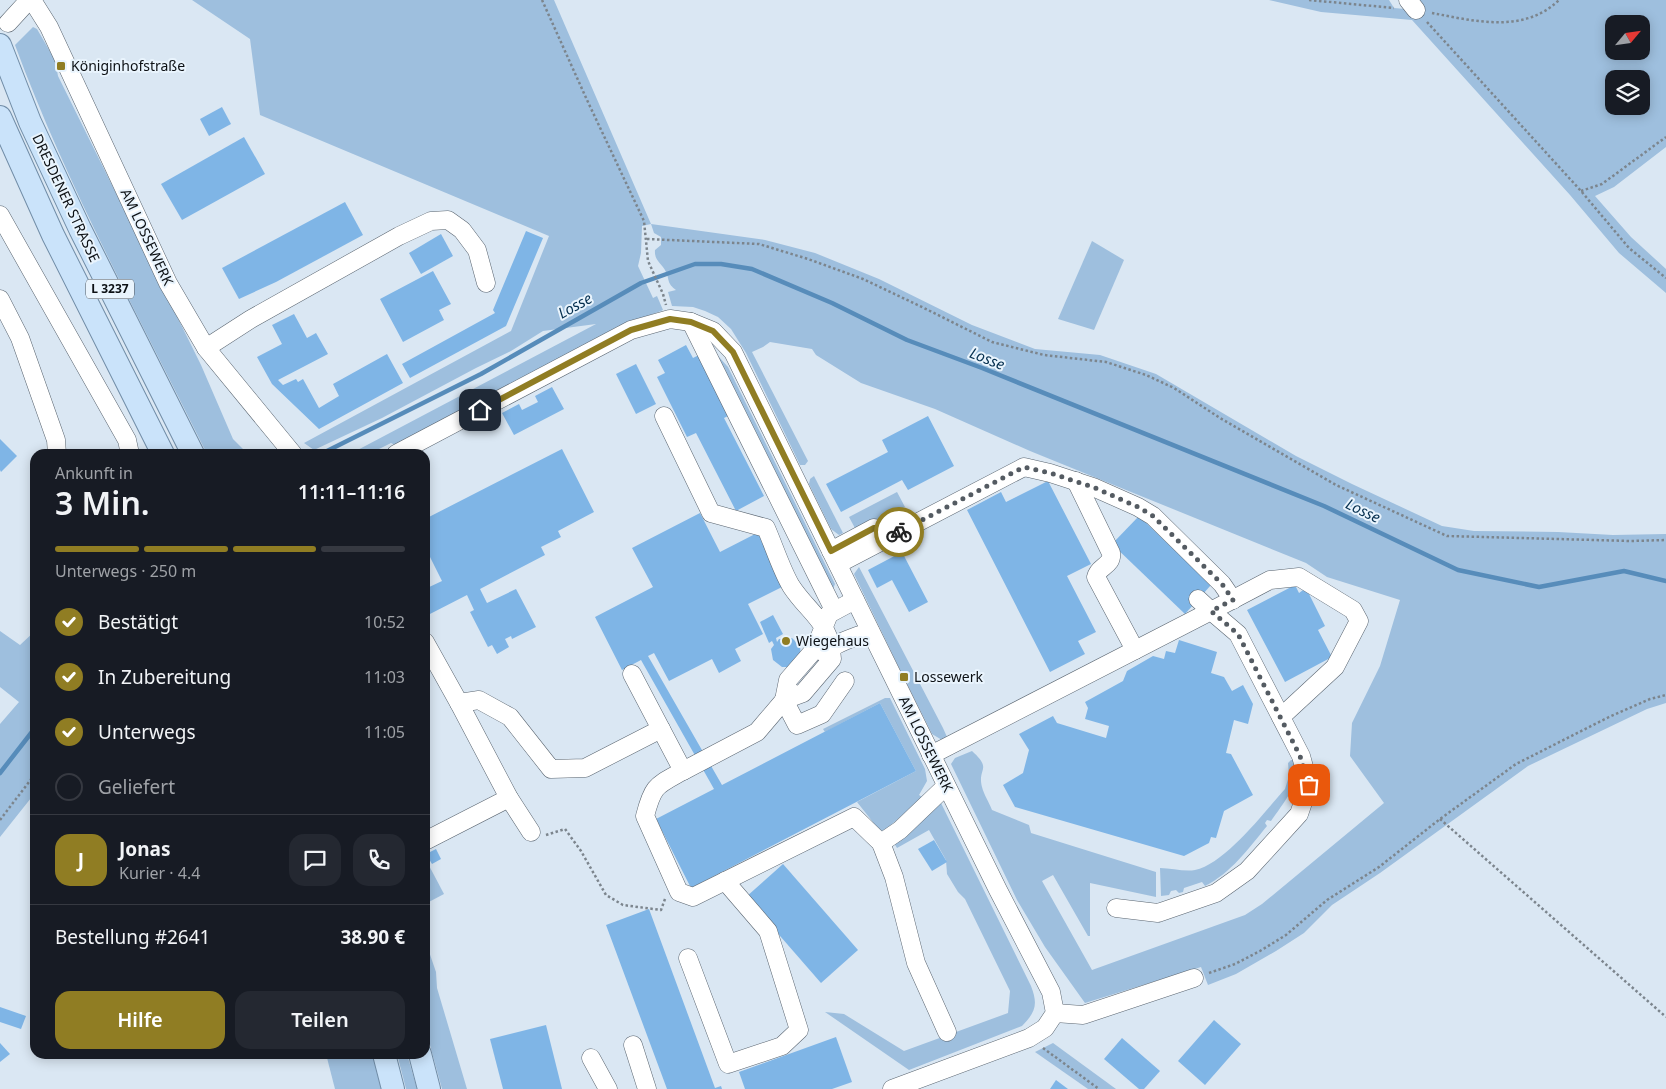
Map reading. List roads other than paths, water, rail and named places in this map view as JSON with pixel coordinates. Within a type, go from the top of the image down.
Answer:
[{"type":"main road","name":"DRESDENER STRASSE","points":[[0,45],[30,122],[80,229],[190,449]]},
{"type":"main road","name":"DRESDENER STRASSE","points":[[3,125],[53,235],[160,449]]},
{"type":"main road","points":[[385,1059],[393,1089]]},
{"type":"main road","points":[[421,1059],[430,1089]]},
{"type":"street","points":[[8,23],[31,0]]},
{"type":"street","name":"AM LOSSEWERK","points":[[31,0],[49,27],[168,283],[206,348],[289,449]]},
{"type":"street","points":[[0,215],[127,440],[129,449]]},
{"type":"street","points":[[206,348],[251,320],[399,236],[431,221],[448,220],[462,230],[477,250],[486,283]]},
{"type":"street","points":[[0,299],[20,338],[56,440],[57,449]]},
{"type":"street","name":"AM LOSSEWERK","points":[[405,449],[631,330],[670,319],[691,322],[713,331],[733,352],[946,786],[1051,992],[1055,1013]]},
{"type":"street","points":[[691,322],[834,610]]},
{"type":"street","points":[[664,416],[712,513],[766,528],[791,585],[824,626],[831,646]]},
{"type":"street","points":[[834,558],[874,528],[898,533],[1024,467],[1076,482],[1138,507],[1153,516],[1222,584],[1233,600]]},
{"type":"street","points":[[1076,482],[1111,553],[1110,562],[1097,571],[1096,577],[1134,650]]},
{"type":"street","points":[[931,755],[1134,650],[1204,605],[1233,600],[1270,580],[1299,577],[1354,610],[1358,621],[1335,667],[1281,717]]},
{"type":"street","points":[[845,681],[822,714],[797,725],[784,700],[788,680],[814,649],[829,614],[855,600]]},
{"type":"street","points":[[1116,908],[1158,913],[1216,893],[1247,871],[1299,814],[1309,785],[1300,756],[1238,634],[1204,605]]},
{"type":"street","points":[[870,630],[845,642],[831,646],[756,732],[660,783],[651,794],[645,816],[679,892],[693,897],[854,817],[881,844],[894,877],[916,963],[946,1032]]},
{"type":"street","points":[[430,651],[509,798],[531,832]]},
{"type":"street","points":[[632,674],[683,771]]},
{"type":"street","points":[[459,703],[479,700],[510,717],[551,768],[585,768],[661,729]]},
{"type":"street","points":[[881,844],[900,830],[946,786]]},
{"type":"street","points":[[430,838],[509,798]]},
{"type":"street","points":[[688,958],[728,1064],[782,1046],[800,1030],[768,931],[725,881]]},
{"type":"street","points":[[892,1089],[1029,1038],[1045,1028],[1055,1013],[1083,1015],[1194,978]]},
{"type":"street","points":[[633,1046],[647,1089]]},
{"type":"street","points":[[591,1058],[608,1089]]},
{"type":"waterway","name":"Losse","points":[[331,449],[481,374],[641,283],[695,264],[721,264],[752,269],[832,303],[907,340],[982,368],[1324,506],[1458,570],[1539,587],[1624,571],[1666,581]]},
{"type":"waterway","name":"Losse","points":[[0,773],[30,734]]},
{"type":"place","name":"Königinhofstraße","points":[[61,66]]},
{"type":"place","name":"Wiegehaus","points":[[786,641]]},
{"type":"place","name":"Lossewerk","points":[[904,677]]}]
